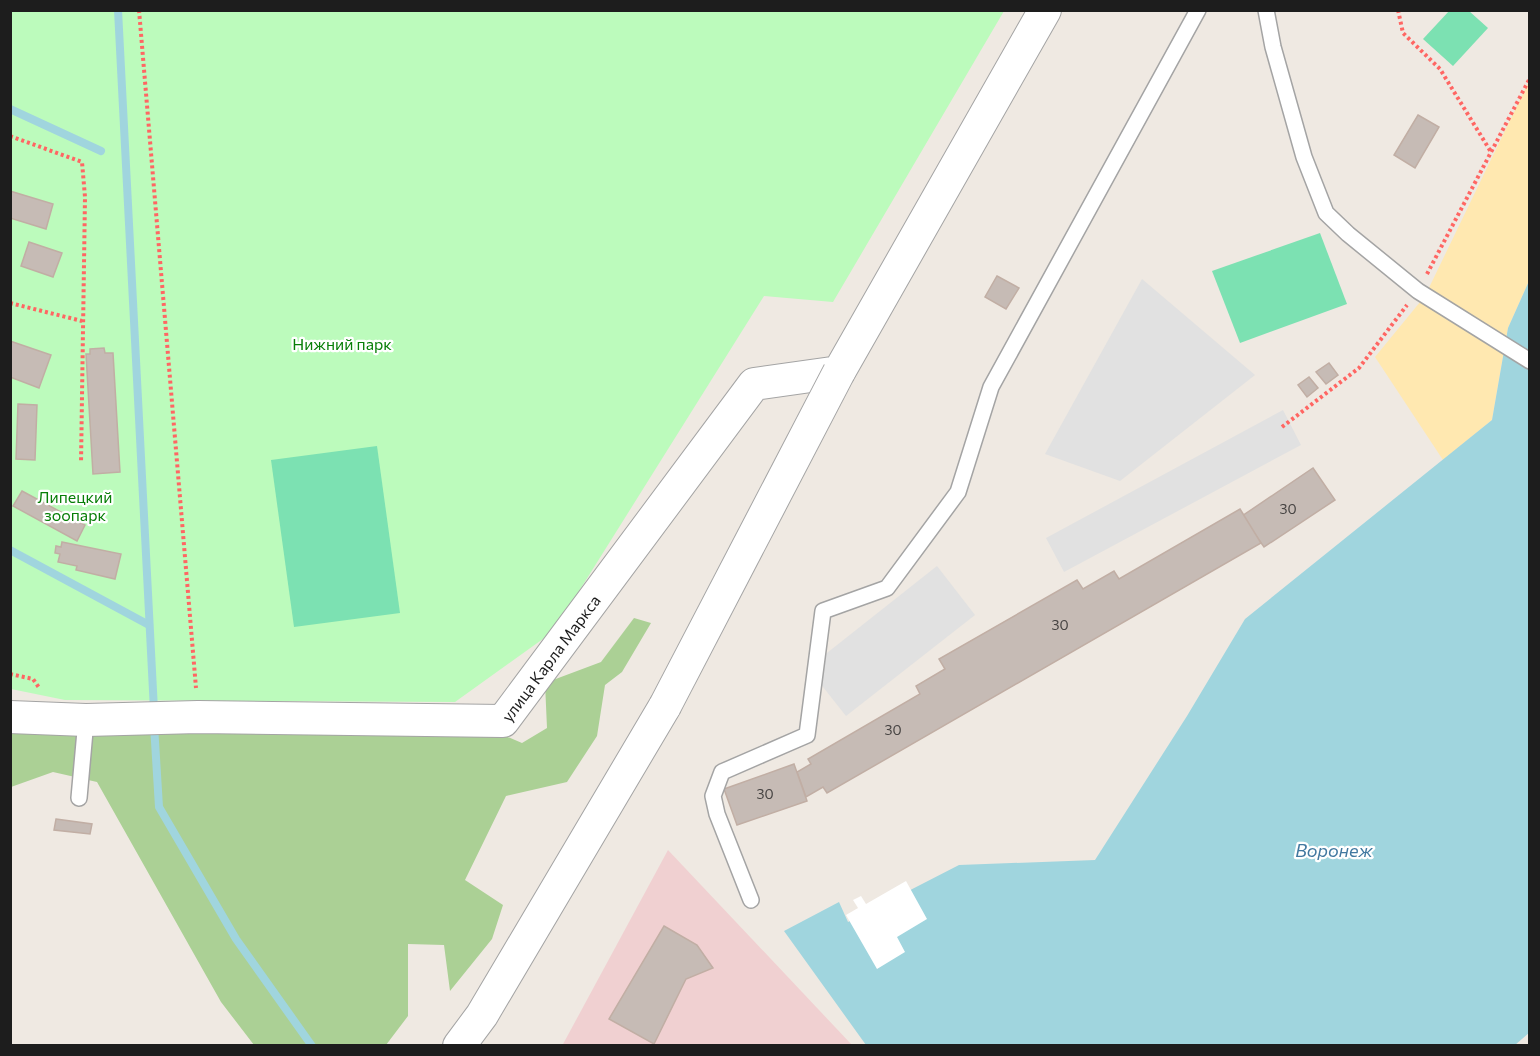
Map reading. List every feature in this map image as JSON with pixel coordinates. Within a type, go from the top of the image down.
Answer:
[{"type":"street","points":[[459,1046],[482,1015],[665,706],[839,372],[1045,10]]},
{"type":"street","name":"улица Карла Маркса","points":[[10,717],[86,720],[195,717],[503,722],[754,384],[839,372]]},
{"type":"street","points":[[468,1046],[482,1015]]},
{"type":"lane","points":[[751,900],[717,814],[713,796],[722,772],[807,735],[823,611],[887,588],[958,492],[991,387],[1198,10]]},
{"type":"lane","points":[[1266,10],[1273,47],[1304,157],[1326,213],[1418,291],[1530,361]]},
{"type":"lane","points":[[79,798],[86,720]]},
{"type":"path","points":[[139,10],[195,717]]},
{"type":"path","points":[[1398,10],[1403,33],[1440,69],[1491,152]]},
{"type":"path","points":[[10,136],[82,162],[85,197],[81,463]]},
{"type":"path","points":[[10,303],[82,321]]},
{"type":"shaded area","points":[[1142,279],[1255,375],[1120,481],[1045,454]]},
{"type":"shaded area","points":[[1283,410],[1301,445],[1064,572],[1046,538]]},
{"type":"shaded area","points":[[937,566],[975,615],[846,716],[808,668]]},
{"type":"shaded area","points":[[668,850],[852,1045],[562,1046]]},
{"type":"green space","points":[[1450,10],[1469,11],[1488,28],[1453,66],[1423,39]]},
{"type":"green space","name":"Нижний парк","points":[[11,11],[1004,11],[833,302],[764,296],[554,631],[455,702],[65,700],[11,689]]},
{"type":"green space","points":[[1320,233],[1347,304],[1240,343],[1212,271]]},
{"type":"green space","points":[[377,446],[400,613],[294,627],[271,460]]},
{"type":"green space","points":[[634,618],[651,623],[622,672],[605,685],[597,736],[567,782],[506,796],[465,880],[503,905],[492,939],[450,991],[444,945],[408,944],[408,1016],[386,1045],[254,1045],[221,1002],[97,782],[53,772],[11,787],[11,728],[503,735],[522,743],[547,728],[545,683],[601,662]]},
{"type":"sand","points":[[1529,81],[1529,281],[1508,328],[1492,420],[1443,460],[1375,357],[1425,296]]},
{"type":"water","name":"Воронеж","points":[[1529,281],[1530,1032],[1515,1045],[866,1045],[784,931],[839,902],[848,922],[959,865],[1095,860],[1187,716],[1245,619],[1492,420],[1508,328]]},
{"type":"pier","points":[[906,881],[927,919],[897,937],[905,952],[877,969],[846,915],[858,908],[853,900],[861,896],[866,904]]},
{"type":"building","points":[[1418,115],[1439,127],[1415,168],[1394,155]]},
{"type":"building","points":[[10,191],[53,204],[46,229],[10,218]]},
{"type":"building","points":[[29,242],[62,253],[53,277],[21,266]]},
{"type":"building","points":[[997,276],[1019,288],[1006,309],[985,297]]},
{"type":"building","points":[[10,341],[51,355],[39,388],[10,377]]},
{"type":"building","points":[[104,348],[105,353],[113,353],[120,472],[93,474],[86,354],[90,354],[90,349]]},
{"type":"building","points":[[1329,363],[1338,375],[1326,384],[1316,372]]},
{"type":"building","points":[[1309,377],[1318,388],[1307,397],[1298,385]]},
{"type":"building","points":[[18,404],[37,405],[35,460],[16,459]]},
{"type":"building","points":[[1313,468],[1335,500],[1264,547],[1242,516]]},
{"type":"building","points":[[22,491],[85,525],[77,541],[13,506]]},
{"type":"building","points":[[1240,509],[1261,543],[827,793],[823,787],[806,797],[797,772],[811,764],[808,759],[920,694],[916,686],[945,669],[939,659],[1077,580],[1083,589],[1114,571],[1119,579]]},
{"type":"building","points":[[62,542],[121,554],[115,579],[76,570],[77,566],[58,562],[60,554],[55,553],[56,546],[61,547]]},
{"type":"building","points":[[794,764],[807,801],[737,825],[724,789]]},
{"type":"building","points":[[56,819],[92,824],[90,834],[54,830]]},
{"type":"building","points":[[664,926],[697,945],[713,968],[686,979],[654,1044],[609,1019]]},
{"type":"waterway","points":[[118,10],[154,710]]},
{"type":"waterway","points":[[10,109],[101,151]]},
{"type":"waterway","points":[[10,550],[149,625]]},
{"type":"waterway","points":[[154,725],[159,807],[236,939],[312,1046]]},
{"type":"park label","name":"Липецкий зоопарк","points":[[75,505]]}]
